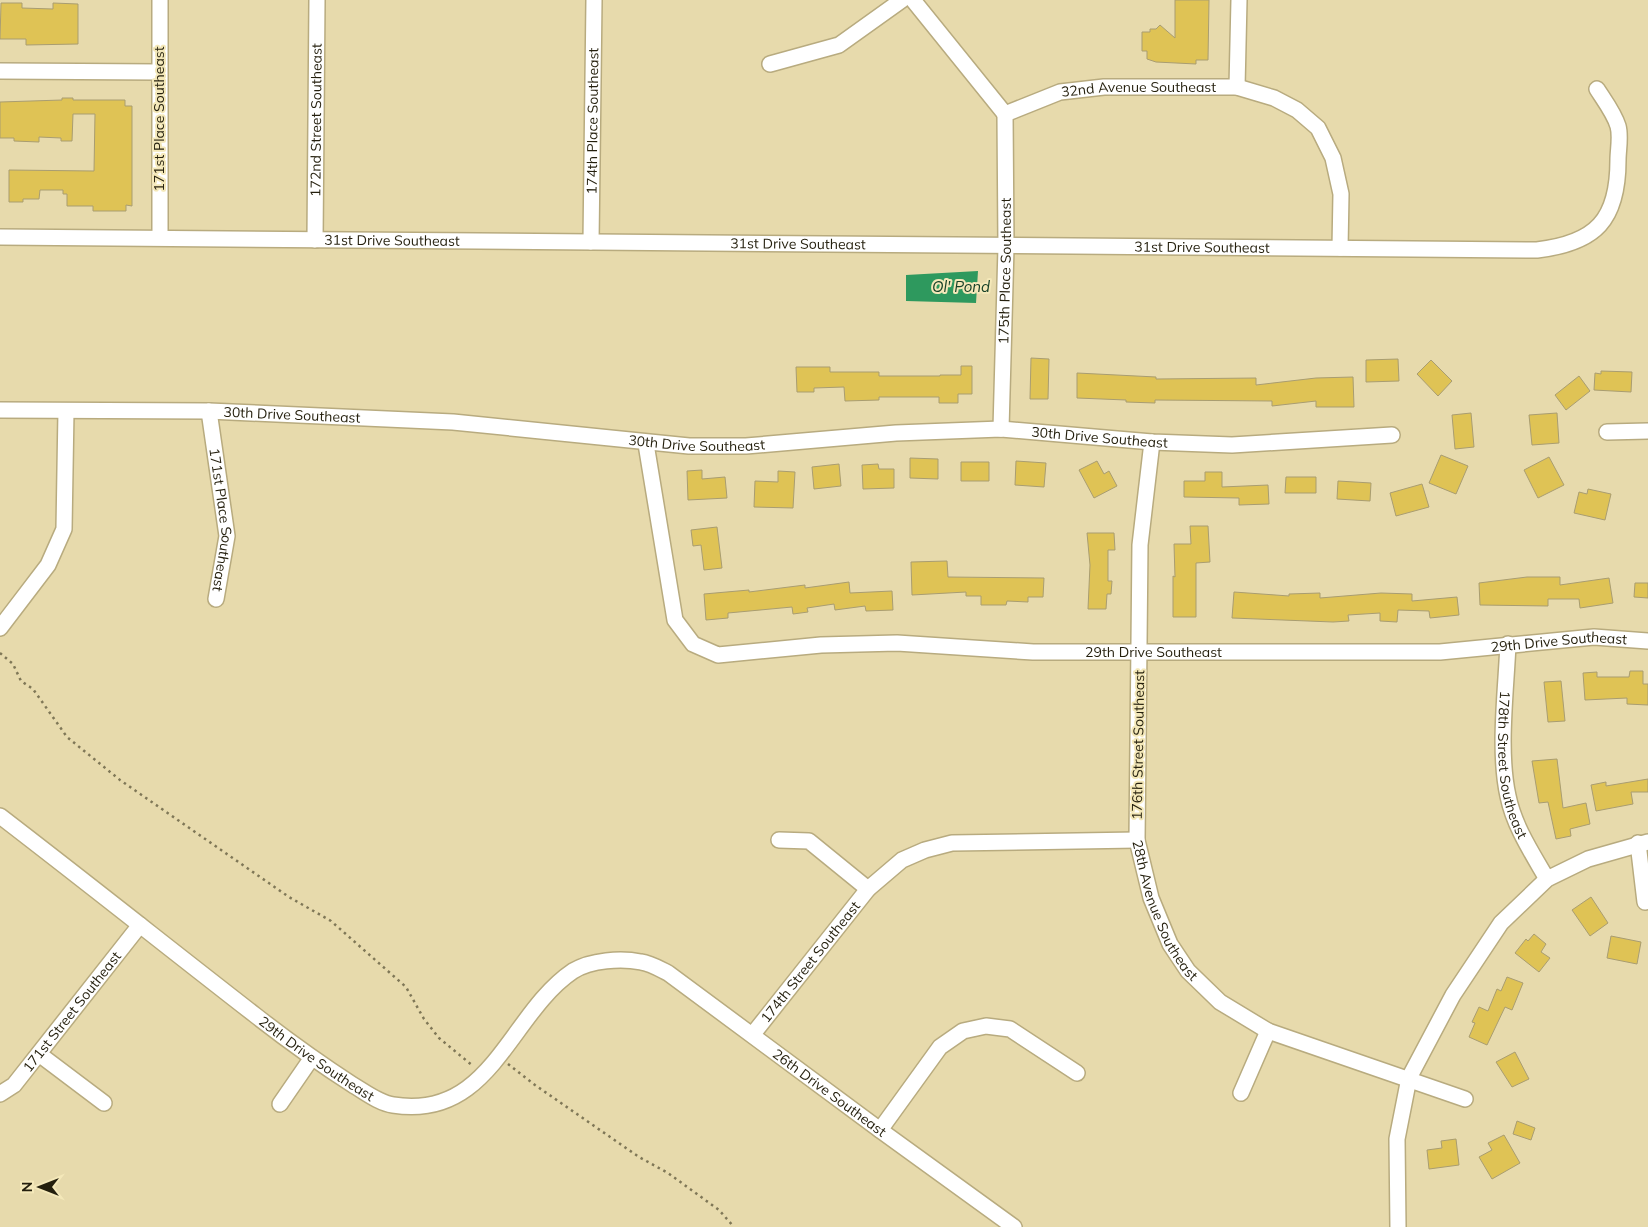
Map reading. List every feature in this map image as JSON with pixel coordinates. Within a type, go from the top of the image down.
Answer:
[{"type":"street","name":"171st Place Southeast","points":[[160,0],[158,72],[160,237]]},
{"type":"street","name":"172nd Street Southeast","points":[[315,240],[317,0]]},
{"type":"street","name":"174th Place Southeast","points":[[591,242],[594,0]]},
{"type":"street","points":[[770,64],[839,45],[902,0]]},
{"type":"street","points":[[913,0],[1005,114]]},
{"type":"street","points":[[1237,87],[1239,0]]},
{"type":"street","points":[[0,71],[158,72]]},
{"type":"street","name":"32nd Avenue Southeast","points":[[1005,114],[1060,92],[1104,87],[1237,87],[1274,98],[1297,110],[1318,128],[1333,158],[1341,194],[1340,248]]},
{"type":"street","name":"31st Drive Southeast","points":[[0,237],[1537,250],[1563,247],[1592,234],[1610,211],[1618,187],[1618,126],[1598,89]]},
{"type":"street","name":"175th Place Southeast","points":[[1001,429],[1006,247],[1005,114]]},
{"type":"street","name":"30th Drive Southeast","points":[[0,410],[209,411],[453,422],[646,444],[689,446],[746,446],[896,433],[1001,429],[1152,442],[1232,445],[1392,435]]},
{"type":"street","points":[[0,628],[48,565],[64,529],[66,411]]},
{"type":"street","name":"171st Place Southeast","points":[[209,411],[227,536],[216,598]]},
{"type":"street","points":[[1607,432],[1648,431]]},
{"type":"street","name":"176th Street Southeast","points":[[1137,840],[1140,546],[1152,442]]},
{"type":"street","name":"29th Drive Southeast","points":[[646,444],[675,620],[693,644],[718,655],[821,645],[897,643],[1033,652],[1440,652],[1594,637],[1648,641]]},
{"type":"street","name":"178th Street Southeast","points":[[1508,644],[1504,768],[1508,798],[1524,841],[1547,879]]},
{"type":"street","name":"29th Drive Southeast","points":[[1,819],[311,1058],[374,1098],[392,1106],[418,1106],[445,1102],[467,1090],[499,1057],[544,997],[574,971],[599,962],[643,962]]},
{"type":"street","points":[[778,840],[809,841],[868,889]]},
{"type":"street","name":"28th Avenue Southeast","points":[[868,889],[902,860],[925,850],[952,842],[1137,840],[1151,898],[1170,944],[1188,971],[1220,1002],[1268,1031],[1409,1078],[1465,1099]]},
{"type":"street","points":[[1398,1227],[1397,1139],[1409,1078],[1453,995],[1501,923],[1547,879],[1588,859],[1643,843],[1644,902]]},
{"type":"street","name":"174th Street Southeast","points":[[753,1034],[868,889]]},
{"type":"street","name":"171st Street Southeast","points":[[0,1094],[14,1085],[140,925]]},
{"type":"street","name":"26th Drive Southeast","points":[[643,962],[668,972],[1014,1227]]},
{"type":"street","points":[[880,1130],[940,1047],[963,1031],[986,1026],[1010,1029],[1077,1072]]},
{"type":"street","points":[[1241,1092],[1268,1031]]},
{"type":"street","points":[[39,1054],[104,1103]]},
{"type":"street","points":[[280,1104],[311,1058]]},
{"type":"path","points":[[0,653],[13,664],[21,681],[33,689],[68,736],[120,780],[289,897],[331,920],[406,987],[424,1019],[439,1038],[483,1074]]},
{"type":"path","points":[[499,1057],[535,1086],[639,1157],[668,1173],[719,1210],[734,1227]]},
{"type":"water","name":"Ol' Pond","points":[[978,271],[976,303],[906,301],[906,275]]},
{"type":"building","points":[[1175,0],[1209,0],[1208,60],[1196,60],[1196,64],[1156,62],[1147,59],[1147,51],[1142,51],[1142,32],[1150,32],[1150,29],[1156,29],[1160,25],[1175,38]]},
{"type":"building","points":[[1,3],[22,3],[22,8],[53,9],[53,3],[78,4],[78,44],[26,45],[26,39],[0,39]]},
{"type":"building","points":[[62,98],[73,98],[73,100],[125,100],[125,106],[132,106],[132,206],[126,205],[126,211],[93,211],[93,206],[67,206],[67,194],[63,194],[63,190],[40,190],[39,199],[23,199],[23,202],[9,202],[9,170],[94,171],[95,114],[73,114],[72,141],[61,141],[61,138],[39,137],[39,142],[14,141],[14,138],[0,138],[0,102],[62,100]]},
{"type":"building","points":[[1031,358],[1049,359],[1048,399],[1030,399]]},
{"type":"building","points":[[1398,359],[1399,381],[1366,382],[1366,360]]},
{"type":"building","points":[[1431,360],[1452,381],[1438,396],[1417,374]]},
{"type":"building","points":[[961,366],[972,366],[972,394],[958,394],[958,403],[939,403],[939,397],[879,397],[879,400],[845,401],[844,387],[814,388],[814,392],[797,392],[796,367],[830,367],[830,372],[879,372],[879,376],[940,376],[961,375]]},
{"type":"building","points":[[1601,371],[1632,372],[1631,392],[1594,390],[1595,373],[1601,374]]},
{"type":"building","points":[[1077,373],[1156,377],[1156,379],[1256,378],[1256,385],[1316,378],[1353,377],[1354,407],[1316,407],[1316,401],[1272,406],[1272,401],[1155,400],[1155,403],[1077,398]]},
{"type":"building","points":[[1579,376],[1590,391],[1566,410],[1555,395]]},
{"type":"building","points":[[1471,413],[1474,447],[1455,449],[1452,415]]},
{"type":"building","points":[[1557,413],[1559,443],[1532,445],[1529,415]]},
{"type":"building","points":[[1441,455],[1468,466],[1456,494],[1429,483]]},
{"type":"building","points":[[1549,457],[1564,485],[1538,498],[1524,470]]},
{"type":"building","points":[[910,458],[938,459],[938,479],[910,478]]},
{"type":"building","points":[[1016,461],[1046,463],[1044,487],[1015,485]]},
{"type":"building","points":[[1097,461],[1104,474],[1109,471],[1117,486],[1094,498],[1079,470]]},
{"type":"building","points":[[961,462],[989,462],[989,481],[961,481]]},
{"type":"building","points":[[839,464],[841,486],[814,489],[812,467]]},
{"type":"building","points":[[878,464],[879,469],[894,469],[894,488],[863,489],[862,465]]},
{"type":"building","points":[[702,470],[702,479],[725,477],[727,498],[688,500],[687,471]]},
{"type":"building","points":[[778,471],[795,472],[793,508],[754,507],[755,481],[778,482]]},
{"type":"building","points":[[1205,472],[1222,472],[1222,487],[1268,485],[1269,504],[1239,505],[1239,498],[1184,497],[1184,481],[1205,481]]},
{"type":"building","points":[[1286,477],[1316,477],[1316,493],[1285,493]]},
{"type":"building","points":[[1338,481],[1371,483],[1370,501],[1337,499]]},
{"type":"building","points":[[1422,484],[1429,507],[1396,516],[1390,493]]},
{"type":"building","points":[[1588,489],[1611,494],[1605,520],[1574,513],[1579,492],[1587,494]]},
{"type":"building","points":[[1190,526],[1208,526],[1210,562],[1196,563],[1196,617],[1173,617],[1174,544],[1191,544]]},
{"type":"building","points":[[717,527],[722,568],[704,570],[701,545],[693,546],[691,530]]},
{"type":"building","points":[[1087,533],[1114,533],[1115,550],[1108,550],[1108,581],[1112,581],[1111,594],[1107,594],[1106,609],[1088,609],[1090,565]]},
{"type":"building","points":[[947,561],[948,577],[1044,578],[1043,597],[1028,597],[1028,602],[1007,601],[1006,605],[981,605],[981,596],[966,596],[966,592],[912,595],[911,562]]},
{"type":"building","points":[[1527,577],[1560,577],[1560,585],[1609,578],[1613,603],[1580,608],[1579,599],[1548,599],[1548,606],[1480,605],[1479,583]]},
{"type":"building","points":[[849,582],[850,593],[892,591],[893,610],[866,611],[865,606],[835,610],[834,604],[807,608],[808,612],[793,614],[792,607],[728,613],[728,618],[706,620],[704,594],[749,590],[749,592],[805,585],[805,588]]},
{"type":"building","points":[[1635,583],[1648,583],[1648,598],[1634,597]]},
{"type":"building","points":[[1234,592],[1289,596],[1289,594],[1320,593],[1320,598],[1381,593],[1412,594],[1412,601],[1457,597],[1459,615],[1430,618],[1429,611],[1398,610],[1397,622],[1380,621],[1380,613],[1348,615],[1349,621],[1333,622],[1232,618]]},
{"type":"building","points":[[1630,671],[1643,671],[1643,684],[1648,684],[1648,705],[1627,704],[1627,698],[1585,700],[1583,673],[1597,672],[1597,677],[1629,677]]},
{"type":"building","points":[[1561,681],[1565,721],[1548,722],[1544,682]]},
{"type":"building","points":[[1557,759],[1563,808],[1586,803],[1590,824],[1570,829],[1571,836],[1556,839],[1548,802],[1539,803],[1532,761]]},
{"type":"building","points":[[1648,779],[1648,792],[1631,792],[1633,804],[1596,811],[1591,785],[1606,782],[1606,786]]},
{"type":"building","points":[[1591,897],[1608,923],[1590,936],[1572,910]]},
{"type":"building","points":[[1534,934],[1546,944],[1541,952],[1550,958],[1539,972],[1515,953],[1526,939],[1528,941]]},
{"type":"building","points":[[1611,936],[1641,942],[1637,964],[1607,958]]},
{"type":"building","points":[[1507,977],[1523,983],[1512,1010],[1505,1007],[1487,1045],[1469,1037],[1475,1023],[1472,1022],[1479,1007],[1488,1011],[1497,989],[1501,991]]},
{"type":"building","points":[[1515,1052],[1529,1079],[1512,1087],[1496,1062]]},
{"type":"building","points":[[1517,1121],[1535,1128],[1531,1140],[1513,1134]]},
{"type":"building","points":[[1504,1135],[1520,1163],[1492,1179],[1479,1157],[1492,1150],[1488,1143]]},
{"type":"building","points":[[1456,1139],[1459,1165],[1429,1169],[1427,1150],[1442,1148],[1441,1141]]}]
